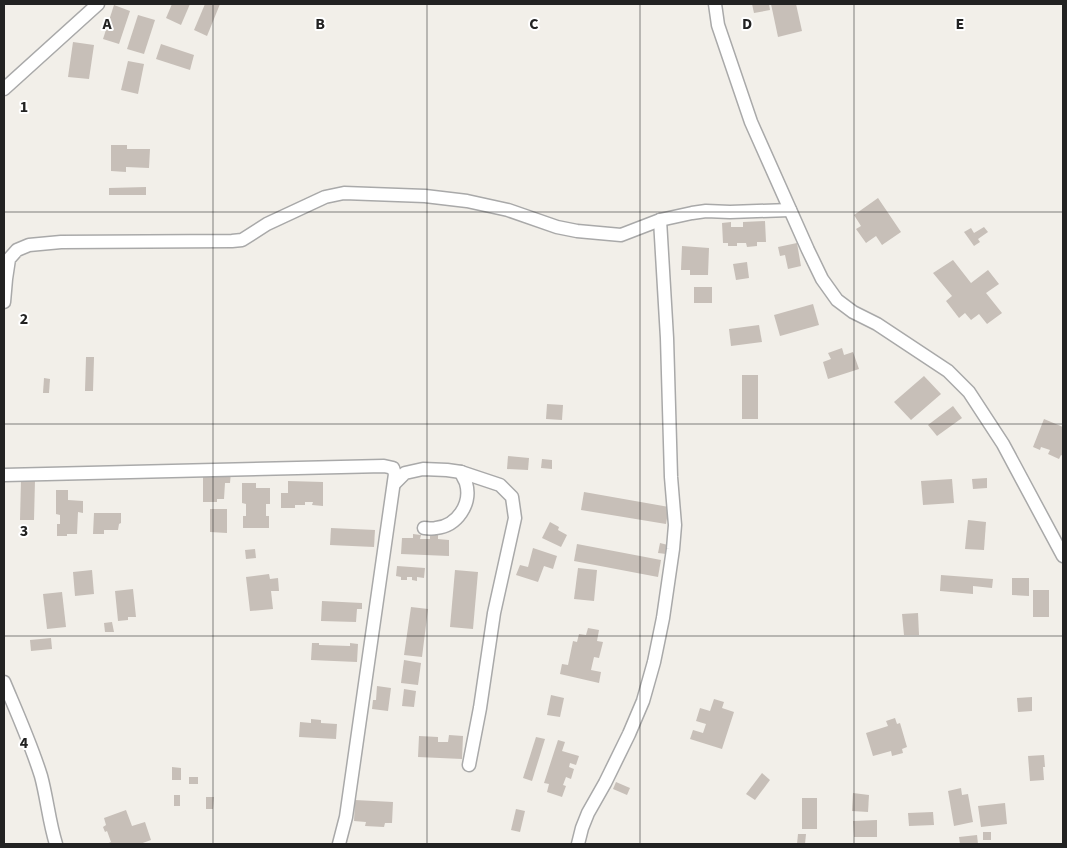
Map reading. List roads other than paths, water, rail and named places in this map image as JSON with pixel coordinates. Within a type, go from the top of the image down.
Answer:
[{"type":"street","points":[[4,89],[98,4]]},
{"type":"street","points":[[715,4],[718,25],[751,122],[822,279],[837,300],[948,371],[969,392],[1003,444],[1063,556]]},
{"type":"street","points":[[4,302],[6,258],[28,245],[62,242],[222,242],[242,240],[267,224],[324,197],[344,193],[425,196],[467,201],[508,210],[577,232],[621,235],[660,220],[706,211],[790,210]]},
{"type":"street","points":[[578,844],[588,813],[605,783],[643,701],[664,618],[675,524],[671,478],[667,338],[660,220]]},
{"type":"street","points":[[4,475],[384,466],[393,468],[395,471],[394,484],[346,816],[339,844]]},
{"type":"street","points":[[394,484],[405,473],[424,469],[447,470],[461,472],[500,484],[512,497],[515,518],[494,614],[480,708],[468,764]]},
{"type":"street","points":[[424,528],[448,525],[458,517],[464,507],[467,496],[466,483],[461,472]]},
{"type":"street","points":[[4,682],[41,778],[56,844]]}]
